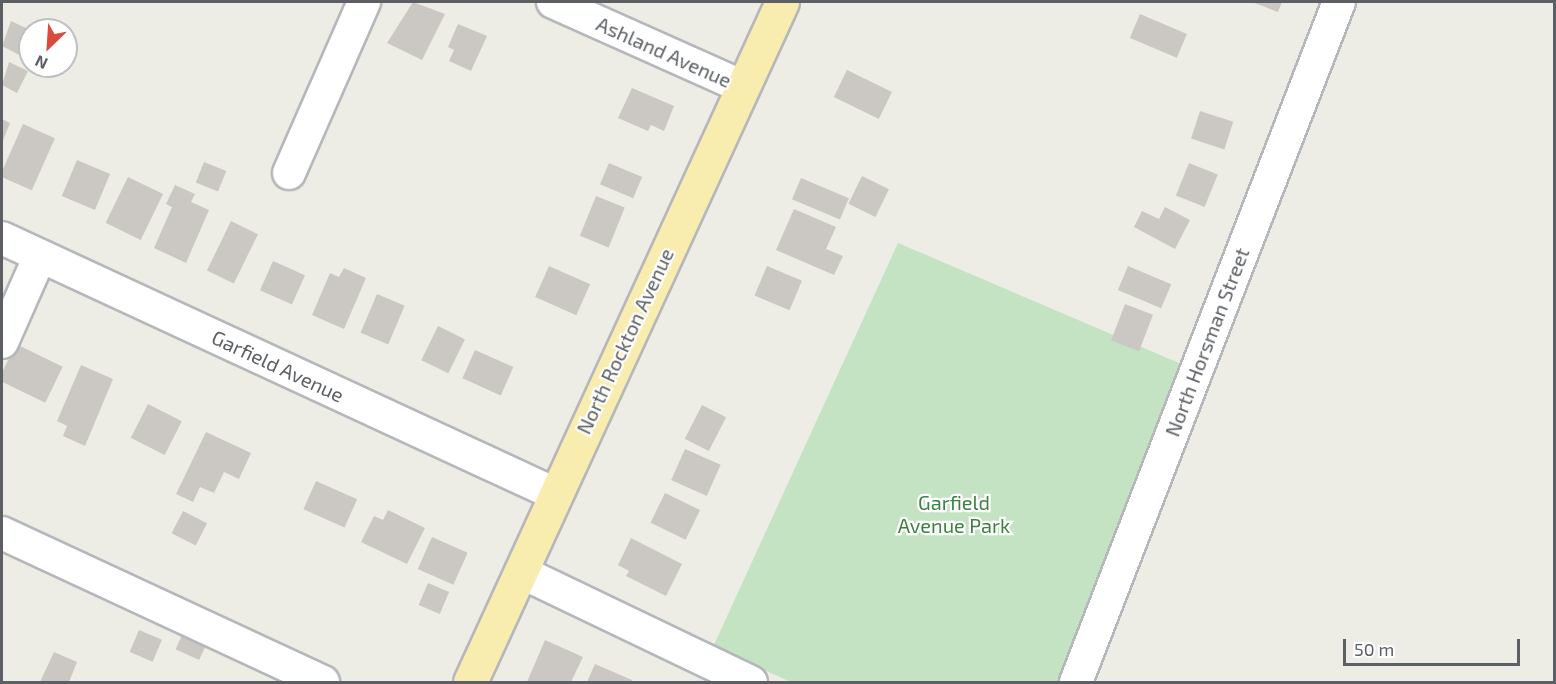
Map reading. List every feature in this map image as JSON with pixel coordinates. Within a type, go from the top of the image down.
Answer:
[{"type":"main road","name":"North Rockton Avenue","points":[[471,682],[555,494],[782,2]]},
{"type":"street","points":[[289,173],[364,2]]},
{"type":"street","name":"North Horsman Street","points":[[1076,682],[1339,2]]},
{"type":"street","name":"Ashland Avenue","points":[[569,5],[743,87]]},
{"type":"street","name":"Garfield Avenue","points":[[2,238],[555,494]]},
{"type":"street","points":[[2,342],[40,256]]},
{"type":"street","points":[[2,533],[323,682]]},
{"type":"street","points":[[521,572],[751,682]]},
{"type":"green space","name":"Garfield Avenue Park","points":[[898,243],[1186,366],[1064,682],[791,682],[713,647]]},
{"type":"building","points":[[413,2],[445,14],[422,60],[387,43]]},
{"type":"building","points":[[1252,2],[1282,2],[1278,12]]},
{"type":"building","points":[[1140,14],[1187,34],[1177,58],[1130,38]]},
{"type":"building","points":[[11,21],[18,24],[18,54],[2,46]]},
{"type":"building","points":[[458,24],[487,36],[471,71],[449,61],[454,50],[448,47]]},
{"type":"building","points":[[9,62],[18,66],[18,78],[24,78],[17,93],[2,85]]},
{"type":"building","points":[[847,70],[892,92],[879,119],[834,97]]},
{"type":"building","points":[[632,88],[674,106],[664,131],[651,125],[648,131],[618,118]]},
{"type":"building","points":[[1200,111],[1233,122],[1224,149],[1191,139]]},
{"type":"building","points":[[2,119],[10,123],[2,143]]},
{"type":"building","points":[[23,124],[55,138],[32,190],[2,177],[2,171]]},
{"type":"building","points":[[77,160],[110,174],[95,210],[62,196]]},
{"type":"building","points":[[204,162],[226,171],[218,191],[196,182]]},
{"type":"building","points":[[609,163],[642,177],[633,198],[600,184]]},
{"type":"building","points":[[1189,163],[1218,175],[1205,207],[1176,195]]},
{"type":"building","points":[[862,176],[889,189],[875,217],[848,204]]},
{"type":"building","points":[[128,177],[163,194],[141,240],[106,223]]},
{"type":"building","points":[[801,178],[849,198],[840,219],[792,199]]},
{"type":"building","points":[[175,185],[195,194],[191,202],[209,210],[186,263],[154,248],[172,207],[166,204]]},
{"type":"building","points":[[596,196],[625,208],[609,247],[580,236]]},
{"type":"building","points":[[1165,207],[1190,220],[1175,249],[1134,227],[1142,211],[1159,219]]},
{"type":"building","points":[[794,209],[836,227],[826,249],[843,256],[834,275],[776,250]]},
{"type":"building","points":[[231,221],[258,234],[234,284],[207,270]]},
{"type":"building","points":[[273,261],[305,275],[292,304],[260,290]]},
{"type":"building","points":[[549,266],[590,284],[576,315],[535,297]]},
{"type":"building","points":[[767,266],[802,281],[789,310],[754,295]]},
{"type":"building","points":[[1128,266],[1171,284],[1161,308],[1118,290]]},
{"type":"building","points":[[344,268],[366,278],[344,329],[312,315],[330,273],[339,277]]},
{"type":"building","points":[[377,294],[405,306],[388,344],[361,333]]},
{"type":"building","points":[[1125,304],[1153,315],[1139,351],[1111,340]]},
{"type":"building","points":[[438,326],[465,339],[448,373],[421,360]]},
{"type":"building","points":[[16,344],[63,367],[45,403],[2,382],[2,373]]},
{"type":"building","points":[[475,350],[513,367],[501,395],[462,378]]},
{"type":"building","points":[[81,365],[113,379],[85,446],[63,436],[67,426],[57,421]]},
{"type":"building","points":[[148,404],[182,421],[165,455],[131,438]]},
{"type":"building","points":[[702,405],[726,417],[709,451],[685,439]]},
{"type":"building","points":[[206,432],[251,453],[239,479],[224,472],[214,493],[200,487],[193,502],[176,494]]},
{"type":"building","points":[[685,449],[721,465],[707,496],[671,480]]},
{"type":"building","points":[[316,481],[357,499],[345,528],[303,509]]},
{"type":"building","points":[[665,493],[700,510],[686,540],[651,523]]},
{"type":"building","points":[[388,510],[425,528],[407,564],[361,542],[374,516],[383,520]]},
{"type":"building","points":[[183,511],[207,523],[196,546],[172,533]]},
{"type":"building","points":[[432,537],[468,553],[453,585],[418,569]]},
{"type":"building","points":[[631,538],[682,564],[666,596],[626,576],[629,571],[618,565]]},
{"type":"building","points":[[428,583],[449,592],[440,614],[419,605]]},
{"type":"building","points":[[139,630],[162,640],[153,662],[130,652]]},
{"type":"building","points":[[184,631],[208,642],[199,660],[176,649]]},
{"type":"building","points":[[545,640],[583,657],[571,682],[527,682]]},
{"type":"building","points":[[54,652],[77,662],[69,682],[40,682]]},
{"type":"building","points":[[595,664],[632,680],[631,682],[587,682]]}]
